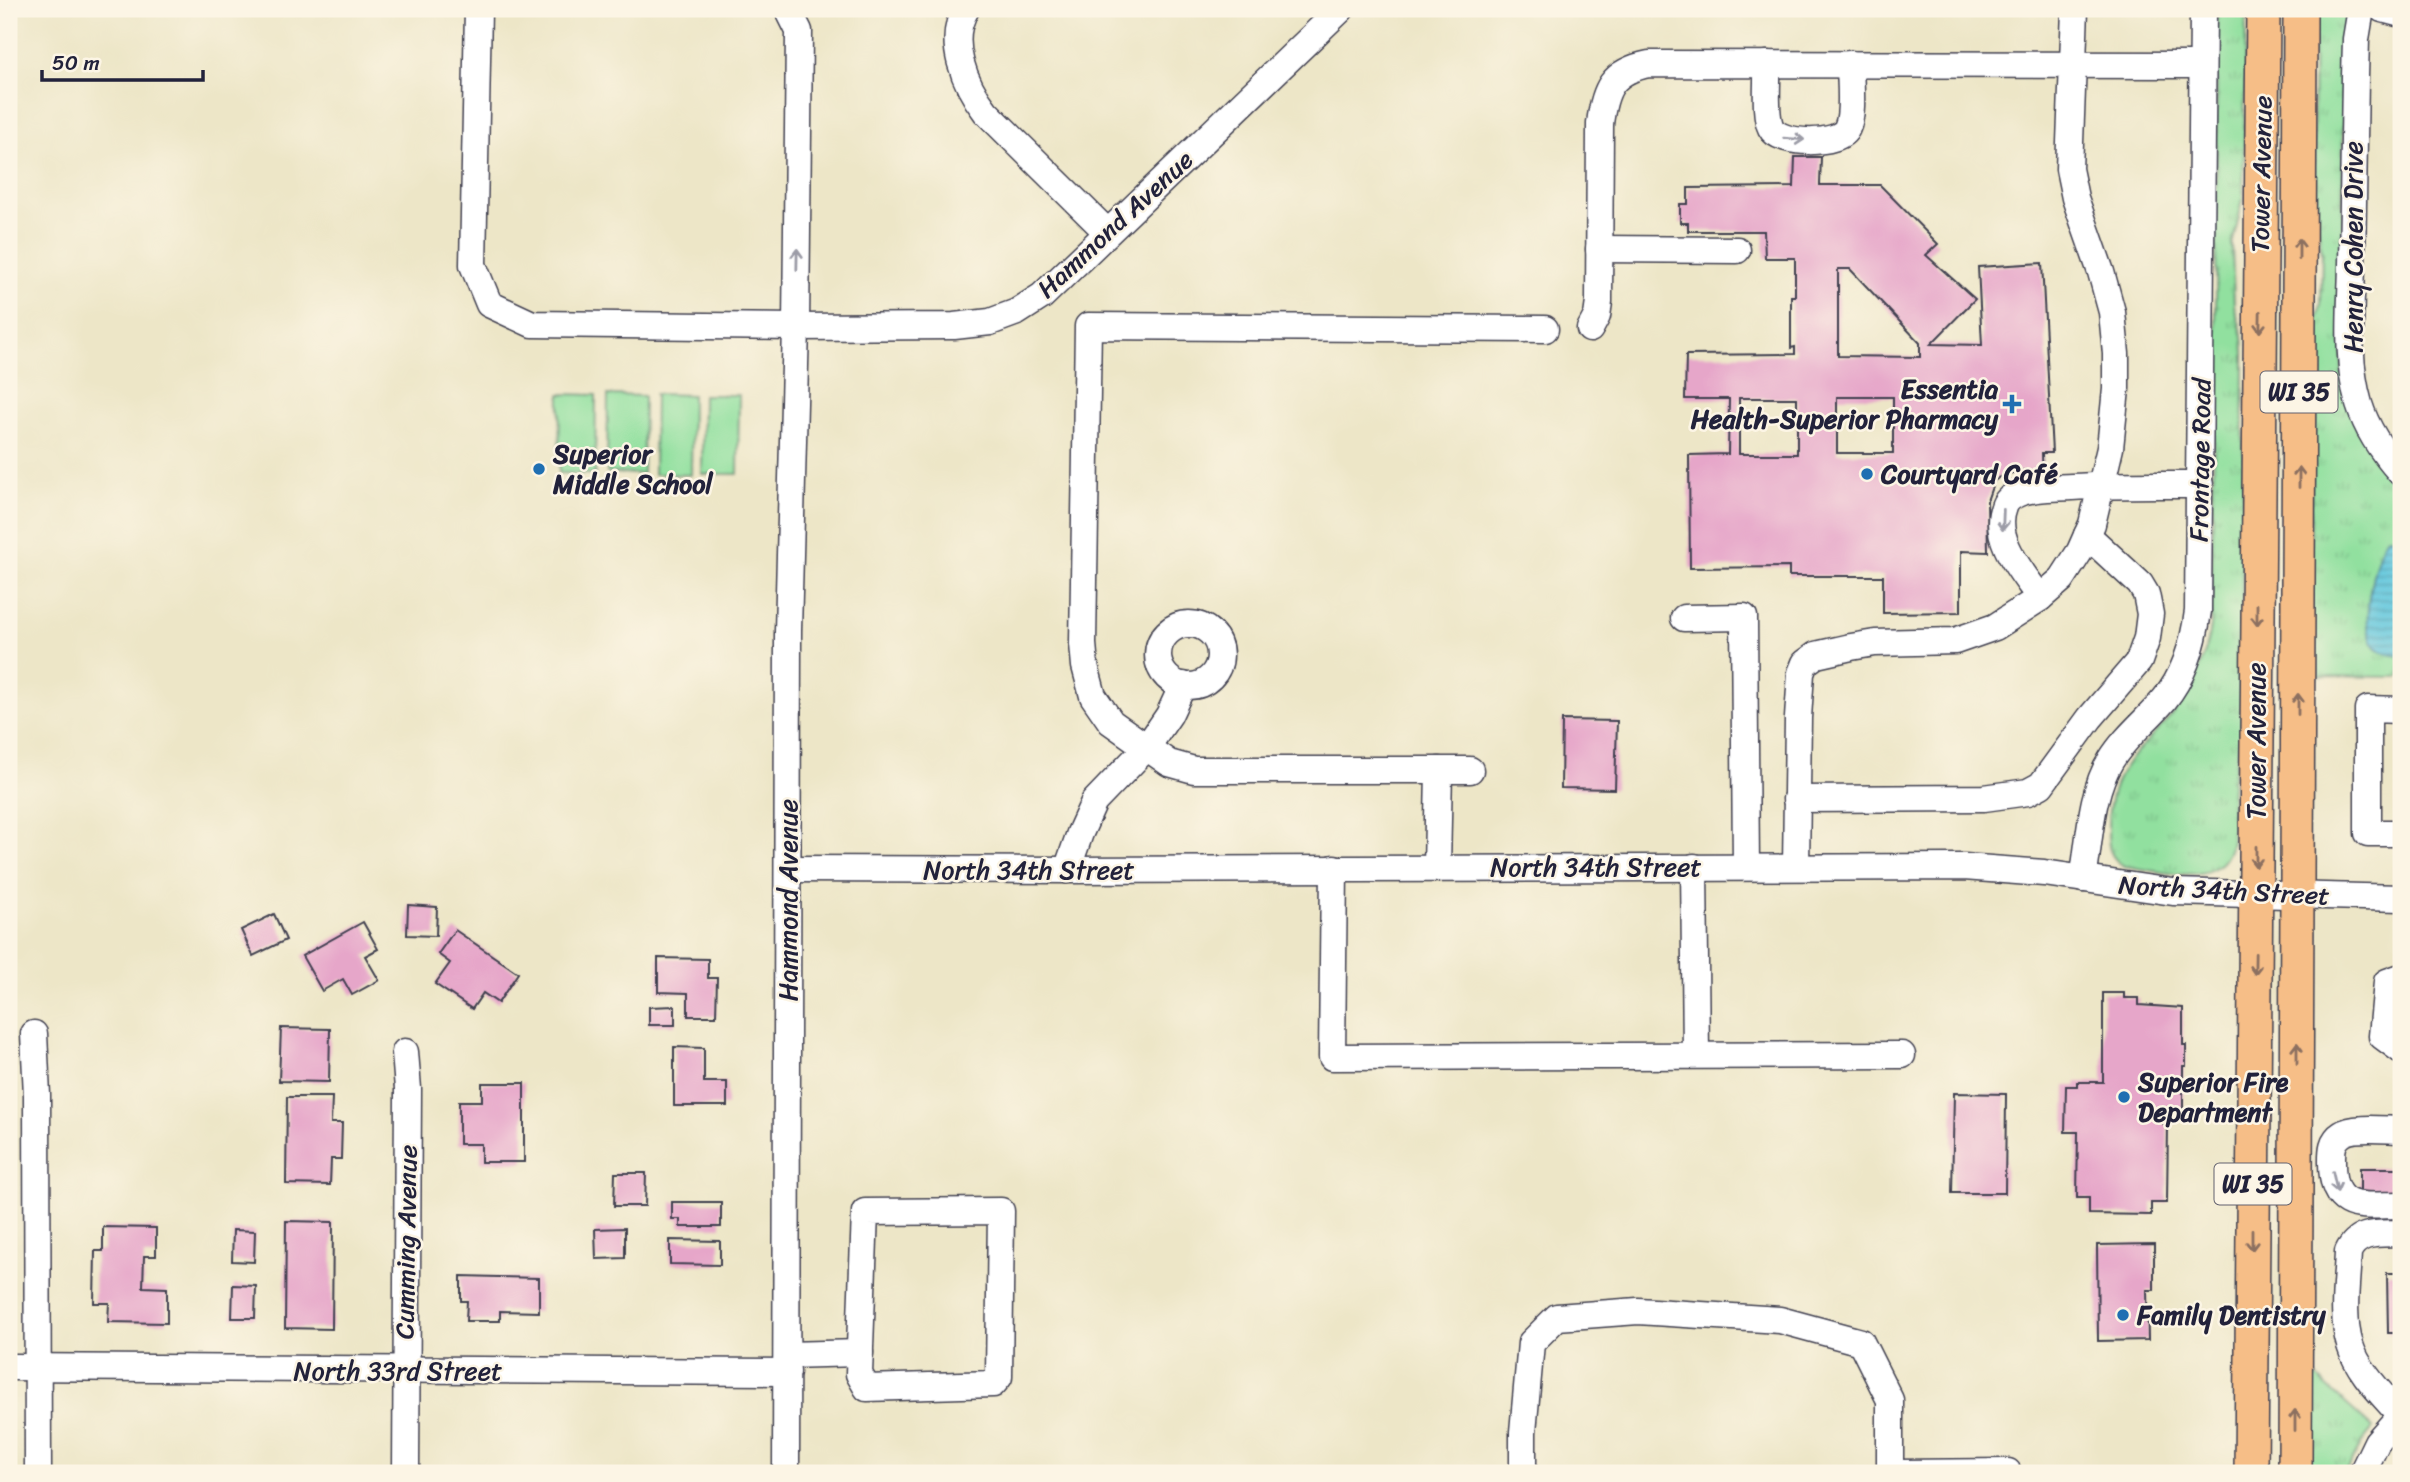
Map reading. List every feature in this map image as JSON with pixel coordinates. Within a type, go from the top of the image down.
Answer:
[{"type":"main road","name":"Tower Avenue","points":[[2251,1473],[2263,9]]},
{"type":"main road","name":"Tower Avenue","points":[[2295,1473],[2300,9]]},
{"type":"street","points":[[478,9],[473,265],[489,304],[532,324],[796,327]]},
{"type":"street","points":[[966,9],[961,18],[958,39],[960,61],[975,98],[1107,232]]},
{"type":"street","name":"Hammond Avenue","points":[[796,327],[954,326],[990,322],[1017,312],[1042,296],[1341,9]]},
{"type":"street","points":[[1796,867],[1801,673],[1805,663],[1816,655],[1875,643],[1942,642],[1964,638],[1994,627],[2040,598],[2062,579],[2087,535],[2101,485],[2114,417],[2116,354],[2112,312],[2101,271],[2075,198],[2069,169],[2075,9]]},
{"type":"street","name":"Frontage Road","points":[[2083,879],[2102,776],[2112,758],[2176,682],[2191,649],[2198,611],[2203,9]]},
{"type":"street","name":"Henry Cohen Drive","points":[[2361,9],[2356,38],[2355,77],[2351,313],[2353,373],[2365,421],[2375,439],[2401,472]]},
{"type":"street","points":[[2382,9],[2401,14]]},
{"type":"street","name":"Hammond Avenue","points":[[786,1473],[788,631],[796,327],[794,20]]},
{"type":"street","points":[[1590,329],[1598,311],[1602,101],[1618,76],[1632,67],[1648,64],[2203,65]]},
{"type":"street","points":[[1767,64],[1769,125],[1774,134],[1785,140],[1834,140],[1843,135],[1848,127],[1850,64]]},
{"type":"street","points":[[1599,248],[1737,250]]},
{"type":"street","points":[[1471,770],[1194,770],[1169,763],[1111,722],[1093,696],[1085,666],[1083,644],[1088,326],[1545,329]]},
{"type":"street","points":[[2040,598],[2006,545],[2002,527],[2004,505],[2011,497],[2021,492],[2047,488],[2200,485]]},
{"type":"street","points":[[1796,799],[1984,799],[2028,792],[2041,785],[2090,718],[2138,661],[2147,638],[2150,614],[2146,594],[2140,584],[2087,535]]},
{"type":"street","points":[[1684,618],[1744,617],[1746,867]]},
{"type":"street","points":[[1067,870],[1094,802],[1147,747],[1169,715],[1183,685]]},
{"type":"street","points":[[2401,710],[2368,709],[2368,833],[2401,833]]},
{"type":"street","points":[[1437,868],[1439,771]]},
{"type":"street","points":[[1694,867],[1696,1055]]},
{"type":"street","name":"North 34th Street","points":[[788,869],[1964,867],[2013,869],[2157,891],[2401,898]]},
{"type":"street","points":[[1334,868],[1332,1056],[1902,1055]]},
{"type":"street","points":[[2401,976],[2388,982],[2382,1036],[2401,1050]]},
{"type":"street","points":[[34,1034],[37,1095],[38,1473]]},
{"type":"street","name":"Cumming Avenue","points":[[405,1052],[408,1089],[405,1473]]},
{"type":"street","points":[[2401,1130],[2344,1132],[2332,1147],[2332,1182],[2337,1193],[2346,1202],[2358,1205],[2401,1205]]},
{"type":"street","points":[[1002,1211],[999,1377],[993,1384],[867,1388],[859,1374],[860,1353],[865,1212],[1002,1211]]},
{"type":"street","points":[[2362,1473],[2377,1442],[2401,1416],[2366,1376],[2350,1347],[2345,1322],[2348,1252],[2352,1242],[2362,1235],[2401,1233]]},
{"type":"street","points":[[1523,1473],[1523,1432],[1531,1343],[1557,1317],[1638,1311],[1780,1320],[1861,1342],[1890,1401],[1890,1473]]},
{"type":"street","name":"North 33rd Street","points":[[9,1367],[405,1371],[787,1364],[860,1353]]},
{"type":"street","points":[[1897,1473],[2008,1472]]},
{"type":"green space","points":[[2217,9],[2246,9],[2243,199],[2232,245],[2234,305],[2243,336],[2244,354],[2241,739],[2233,781],[2229,851],[2223,861],[2214,868],[2200,873],[2181,874],[2124,866],[2110,851],[2108,830],[2110,805],[2123,769],[2184,698],[2201,664],[2211,627]]},
{"type":"green space","points":[[2313,9],[2348,9],[2343,34],[2342,375],[2375,461],[2401,490],[2401,677],[2309,676],[2313,338],[2321,304],[2322,252],[2314,204]]},
{"type":"green space","points":[[560,394],[596,395],[595,474],[559,473]]},
{"type":"green space","points":[[655,394],[692,395],[691,475],[654,474]]},
{"type":"green space","points":[[608,395],[644,396],[643,474],[607,473]]},
{"type":"green space","points":[[703,395],[739,395],[738,474],[702,474]]},
{"type":"green space","points":[[2305,1367],[2373,1428],[2362,1442],[2346,1473],[2304,1473]]},
{"type":"water","points":[[2387,537],[2401,538],[2401,656],[2378,649],[2369,633],[2368,605],[2373,573]]},
{"type":"building","points":[[1795,157],[1821,157],[1820,185],[1880,185],[1938,244],[1926,255],[1975,299],[1931,344],[1982,345],[1978,267],[2042,263],[2052,453],[2042,453],[2043,484],[2024,484],[2025,470],[2004,475],[1994,481],[1987,501],[1988,552],[1961,551],[1961,612],[1883,613],[1883,576],[1789,576],[1789,567],[1690,568],[1689,455],[1728,454],[1729,399],[1685,399],[1686,355],[1795,354],[1795,347],[1791,348],[1791,296],[1795,296],[1795,258],[1765,258],[1764,231],[1688,231],[1688,223],[1680,223],[1680,204],[1688,204],[1688,188],[1794,187]],"holes":[[[1838,269],[1850,269],[1920,343],[1920,357],[1838,356]],[[1837,397],[1893,397],[1893,453],[1837,453]],[[1739,398],[1797,398],[1797,454],[1739,454]]]},
{"type":"building","points":[[1562,720],[1617,721],[1615,789],[1561,788]]},
{"type":"building","points":[[408,905],[437,907],[436,936],[407,935]]},
{"type":"building","points":[[274,914],[286,940],[253,956],[241,930]]},
{"type":"building","points":[[363,922],[378,949],[365,956],[379,980],[352,995],[343,979],[322,991],[302,956]]},
{"type":"building","points":[[455,930],[518,973],[498,1003],[483,993],[472,1009],[435,984],[450,963],[438,954]]},
{"type":"building","points":[[658,958],[708,959],[708,978],[717,978],[716,1016],[688,1016],[688,993],[658,992]]},
{"type":"building","name":"Superior Fire Department","points":[[2103,993],[2124,993],[2124,998],[2139,998],[2139,1005],[2183,1008],[2186,1066],[2183,1066],[2183,1109],[2163,1109],[2163,1124],[2168,1124],[2167,1203],[2151,1203],[2151,1215],[2089,1214],[2089,1198],[2077,1198],[2078,1132],[2065,1132],[2066,1086],[2077,1086],[2077,1082],[2103,1082]]},
{"type":"building","points":[[675,1006],[675,1025],[649,1025],[649,1007]]},
{"type":"building","points":[[281,1028],[330,1029],[329,1082],[279,1081]]},
{"type":"building","points":[[674,1047],[704,1048],[704,1082],[727,1082],[727,1106],[674,1106]]},
{"type":"building","points":[[482,1083],[524,1083],[524,1162],[481,1162],[481,1144],[459,1144],[459,1101],[482,1101]]},
{"type":"building","points":[[1954,1093],[2006,1094],[2005,1193],[1952,1193]]},
{"type":"building","points":[[287,1097],[332,1097],[331,1123],[342,1123],[341,1159],[331,1159],[330,1185],[286,1184]]},
{"type":"building","points":[[2360,1168],[2401,1168],[2401,1200],[2360,1195]]},
{"type":"building","points":[[615,1173],[646,1173],[645,1206],[614,1206]]},
{"type":"building","points":[[672,1202],[721,1202],[721,1227],[680,1227],[680,1219],[672,1219]]},
{"type":"building","points":[[286,1221],[333,1222],[332,1329],[285,1328]]},
{"type":"building","points":[[103,1227],[156,1228],[156,1256],[144,1256],[143,1287],[167,1288],[167,1323],[108,1322],[109,1303],[94,1303],[95,1251],[103,1251]]},
{"type":"building","points":[[625,1228],[625,1258],[596,1259],[595,1229]]},
{"type":"building","points":[[233,1230],[255,1231],[254,1262],[232,1261]]},
{"type":"building","points":[[670,1240],[720,1241],[720,1265],[670,1264]]},
{"type":"building","name":"Family Dentistry","points":[[2154,1244],[2154,1290],[2147,1290],[2148,1340],[2098,1341],[2097,1245]]},
{"type":"building","points":[[2387,1273],[2401,1273],[2401,1333],[2388,1333]]},
{"type":"building","points":[[461,1276],[539,1278],[539,1312],[500,1311],[500,1321],[466,1321],[467,1301],[461,1301]]},
{"type":"building","points":[[233,1285],[256,1286],[255,1318],[232,1318]]},
{"type":"place","name":"Essentia Health-Superior Pharmacy","points":[[2012,404]]},
{"type":"place","name":"Superior Middle School","points":[[539,469]]},
{"type":"place","name":"Courtyard Café","points":[[1867,474]]},
{"type":"place","name":"Superior Fire Department","points":[[2124,1097]]},
{"type":"place","name":"Family Dentistry","points":[[2123,1315]]}]
